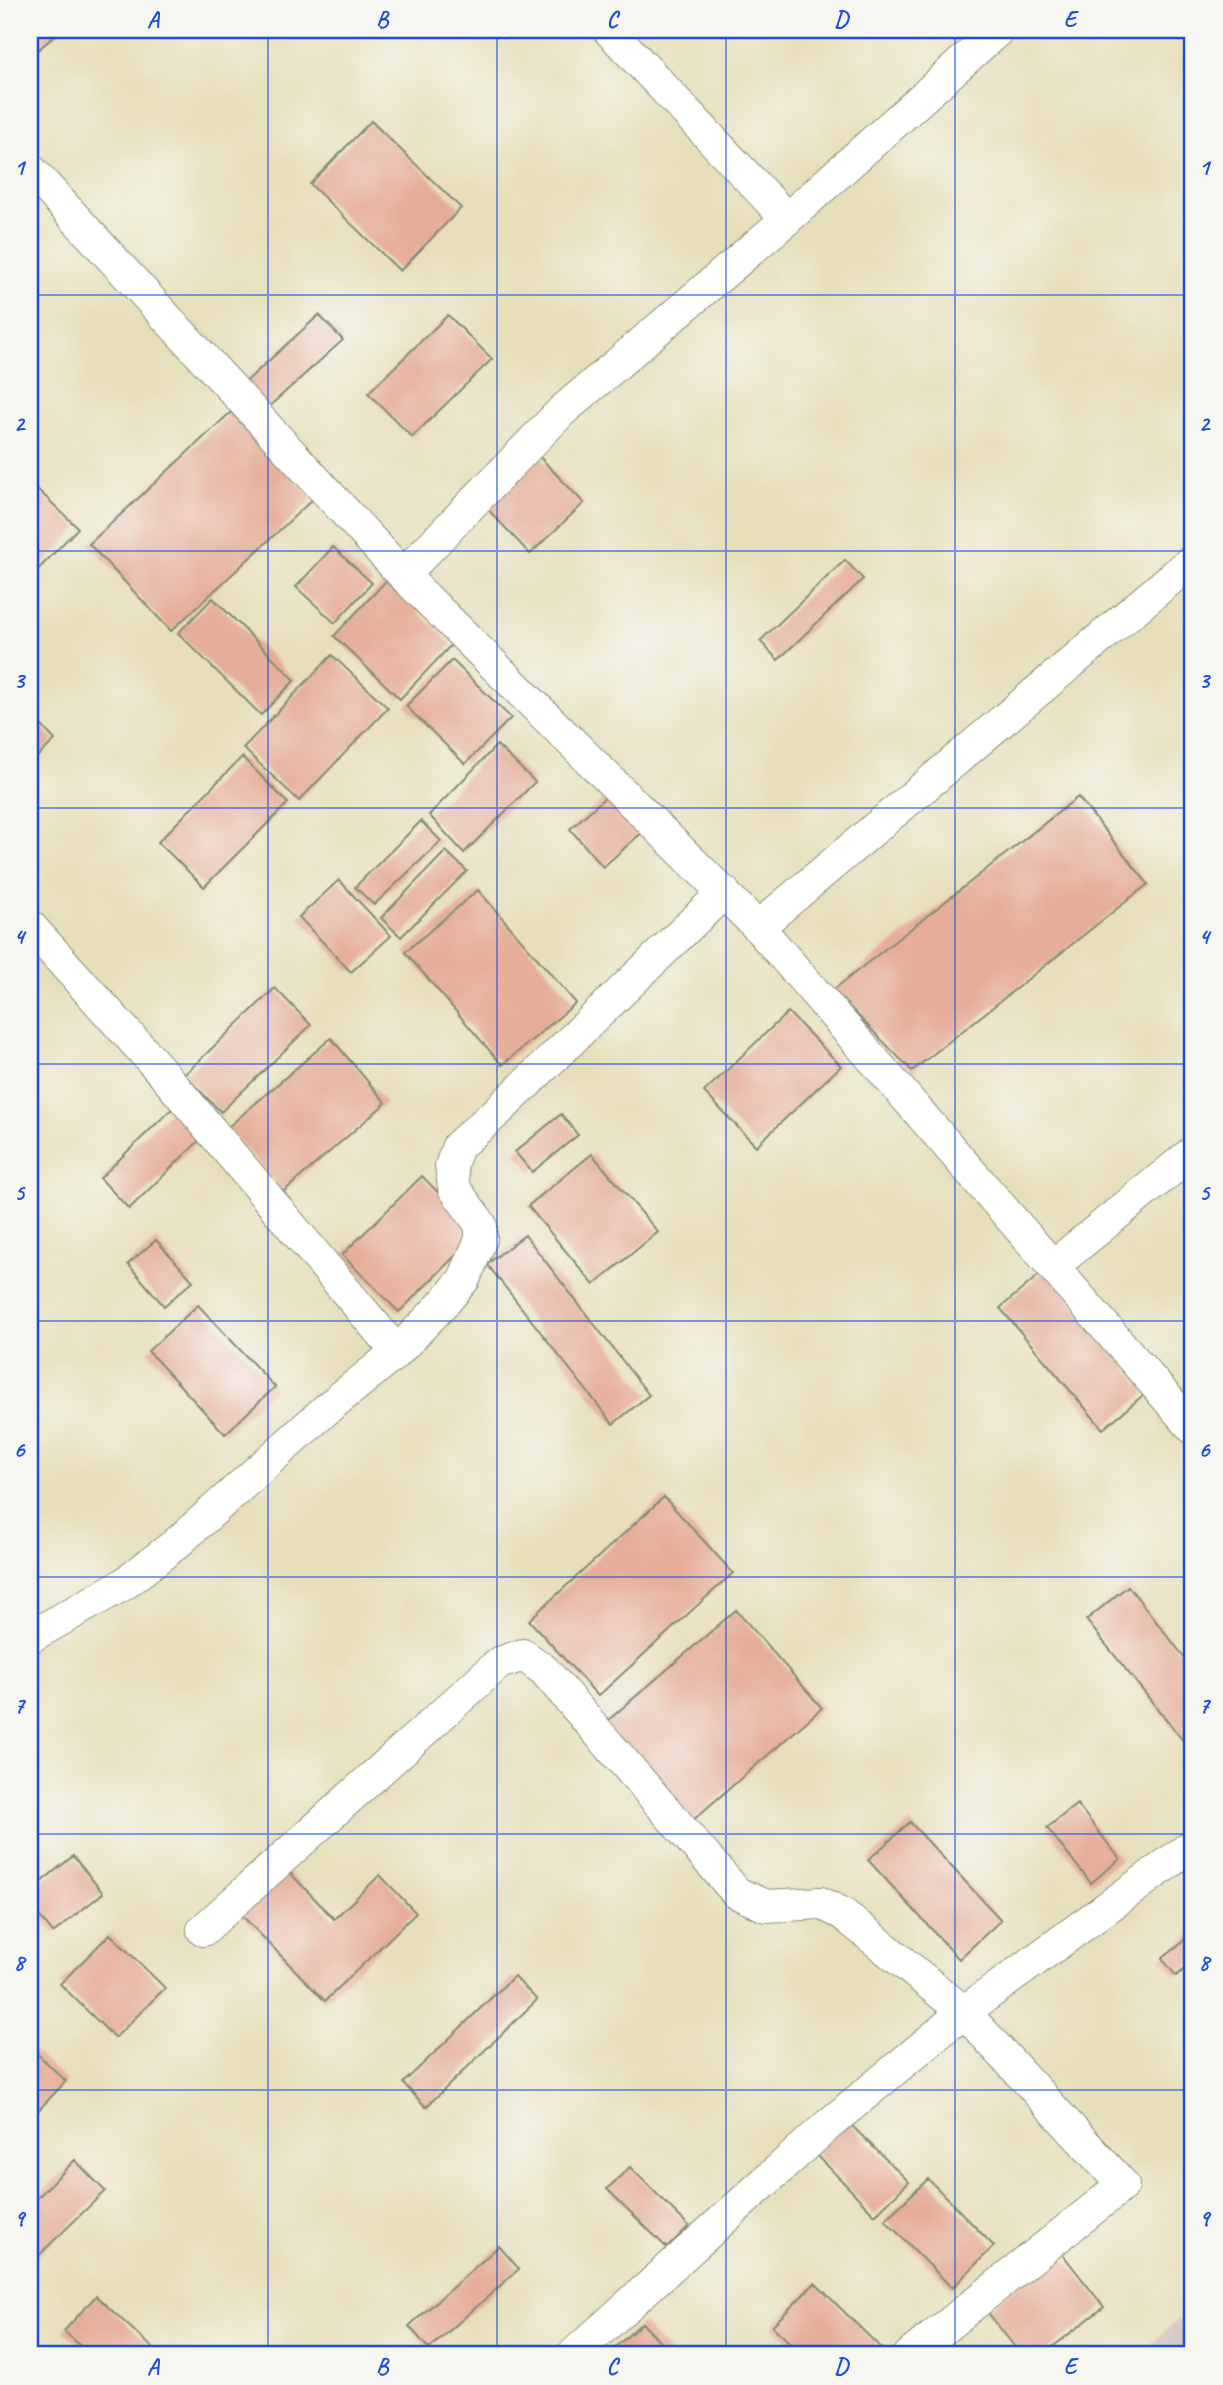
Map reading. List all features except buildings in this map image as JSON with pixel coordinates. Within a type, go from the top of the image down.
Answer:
[{"type":"street","points":[[609,30],[787,219]]},
{"type":"street","points":[[403,575],[562,411],[787,219],[998,30]]},
{"type":"street","points":[[30,169],[403,575],[758,927],[1193,1428]]},
{"type":"street","points":[[758,927],[1193,560]]},
{"type":"street","points":[[30,1637],[124,1584],[177,1543],[330,1406],[397,1352],[444,1303],[464,1279],[481,1239],[481,1224],[454,1188],[451,1166],[458,1146],[498,1111],[724,892]]},
{"type":"street","points":[[30,926],[161,1071],[397,1352]]},
{"type":"street","points":[[1053,1266],[1193,1152]]},
{"type":"street","points":[[203,1930],[499,1662],[523,1655],[544,1670],[737,1893],[766,1906],[821,1903],[843,1914],[964,2012],[1123,2185],[910,2355]]},
{"type":"street","points":[[573,2355],[828,2125],[964,2012],[1193,1845]]},
{"type":"shaded area","points":[[1193,2307],[1193,2355],[1137,2355]]}]
